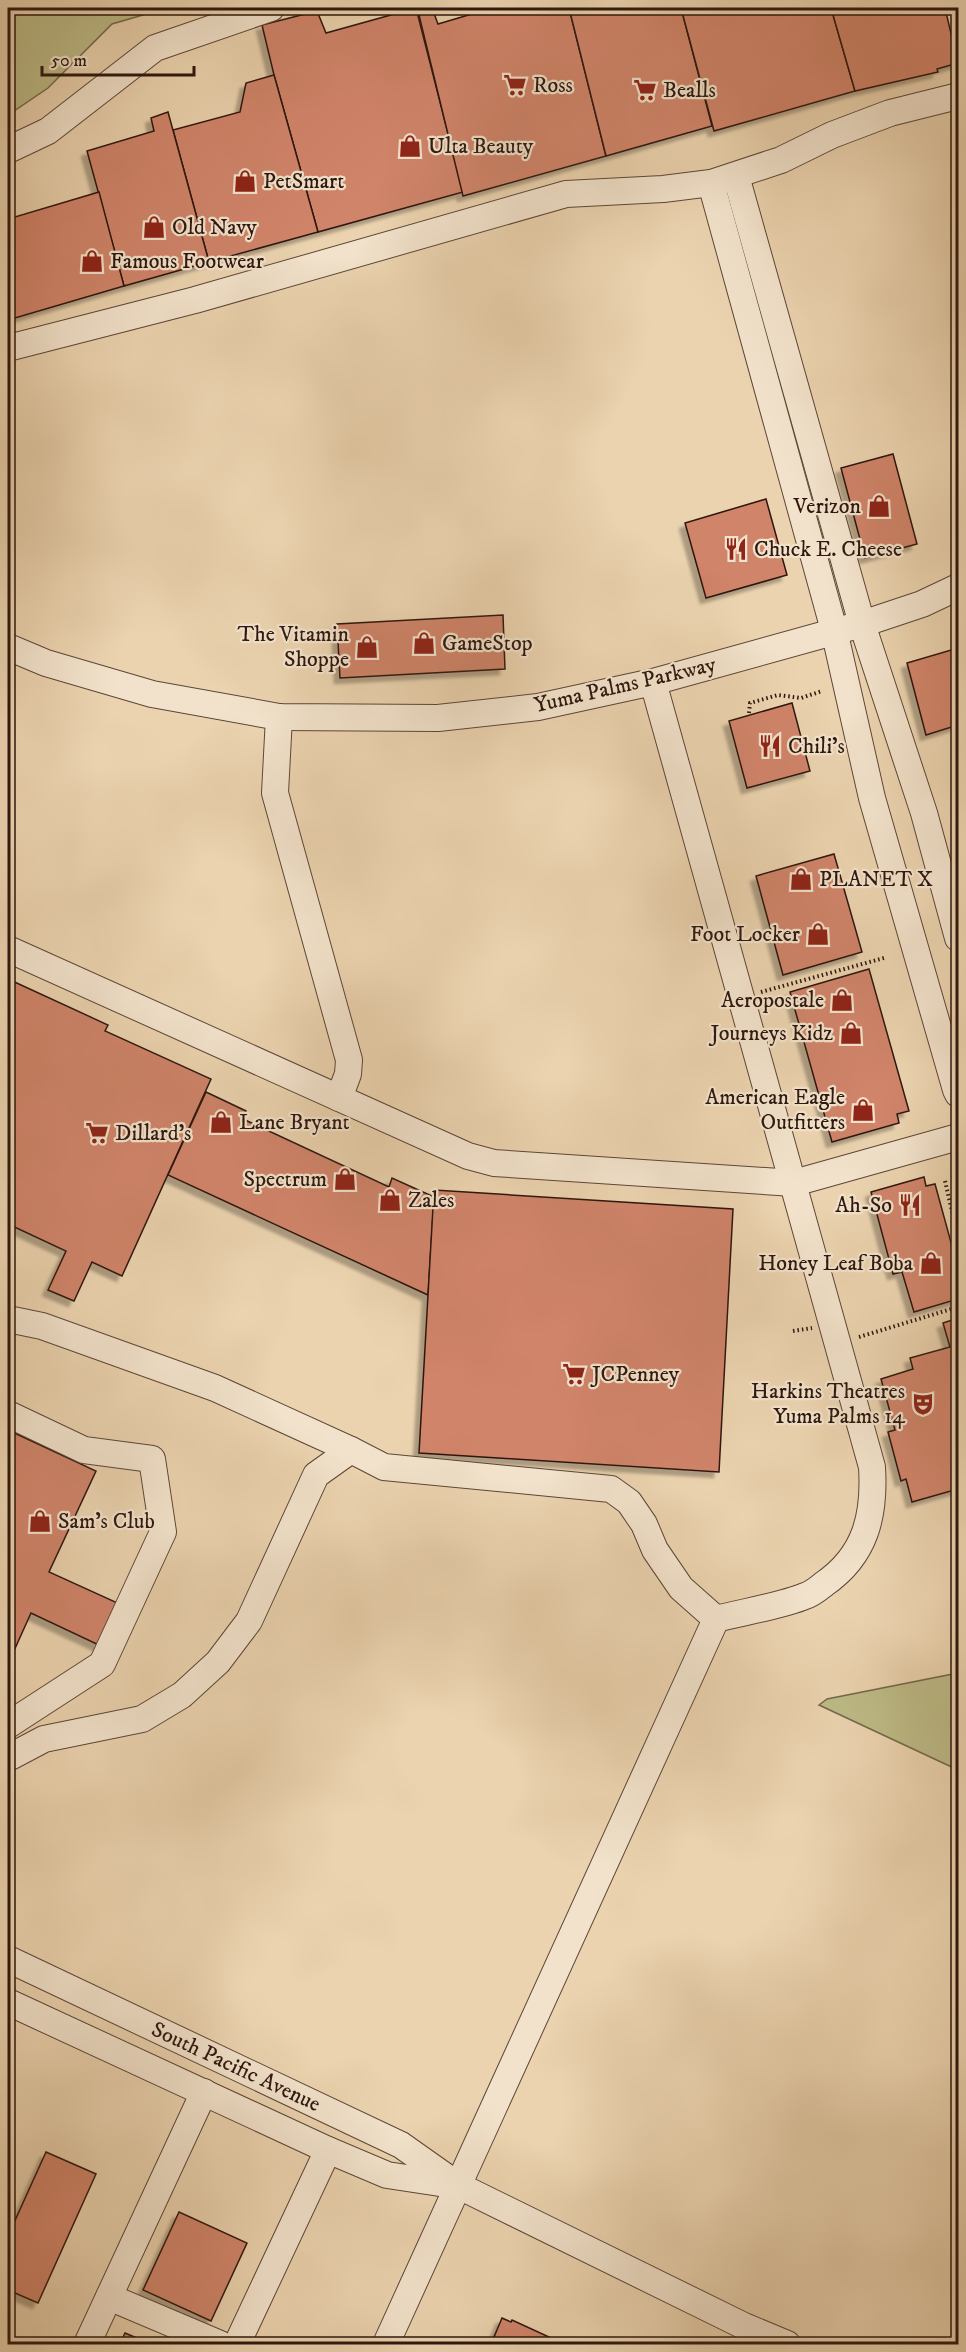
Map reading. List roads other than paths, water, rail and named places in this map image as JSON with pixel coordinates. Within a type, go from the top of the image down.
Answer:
[{"type":"street","points":[[8,150],[48,131],[155,48],[271,8]]},
{"type":"street","points":[[8,348],[195,300],[566,194],[663,189],[711,183],[781,160],[832,135],[890,113],[958,96]]},
{"type":"street","points":[[736,176],[862,624],[924,813],[958,938]]},
{"type":"street","points":[[711,183],[834,630],[872,798],[958,1094]]},
{"type":"street","name":"Yuma Palms Parkway","points":[[8,647],[46,663],[152,694],[279,717],[438,718],[538,707],[653,682],[862,624],[922,604],[958,587]]},
{"type":"street","points":[[653,682],[872,1467],[874,1497],[870,1521],[858,1549],[835,1576],[806,1596],[716,1619]]},
{"type":"street","points":[[279,717],[275,793],[349,1060],[348,1074],[339,1098]]},
{"type":"street","points":[[8,949],[468,1156],[494,1162],[794,1183],[958,1137]]},
{"type":"street","points":[[8,1319],[42,1326],[215,1389],[384,1467],[611,1489],[629,1502],[644,1524],[655,1551],[681,1588],[716,1619]]},
{"type":"street","points":[[8,1414],[84,1450],[152,1459],[163,1532],[102,1664],[8,1725]]},
{"type":"street","points":[[8,1755],[45,1739],[142,1719],[182,1695],[218,1662],[249,1621],[316,1475],[351,1450]]},
{"type":"street","points":[[386,2344],[716,1619]]},
{"type":"street","name":"South Pacific Avenue","points":[[8,1959],[401,2145],[459,2186],[734,2321],[787,2344]]},
{"type":"street","name":"South Pacific Avenue","points":[[8,2002],[387,2175],[459,2186]]},
{"type":"street","points":[[87,2344],[204,2092]]},
{"type":"street","points":[[237,2344],[328,2150]]},
{"type":"street","points":[[109,2296],[220,2344]]},
{"type":"place","name":"Ross","points":[[515,85]]},
{"type":"place","name":"Bealls","points":[[645,90]]},
{"type":"place","name":"Ulta Beauty","points":[[410,146]]},
{"type":"place","name":"PetSmart","points":[[245,181]]},
{"type":"place","name":"Old Navy","points":[[154,227]]},
{"type":"place","name":"Famous Footwear","points":[[92,261]]},
{"type":"place","name":"Verizon","points":[[879,506]]},
{"type":"place","name":"Chuck E. Cheese","points":[[736,549]]},
{"type":"place","name":"GameStop","points":[[424,643]]},
{"type":"place","name":"The Vitamin Shoppe","points":[[367,647]]},
{"type":"place","name":"Chili's","points":[[770,746]]},
{"type":"place","name":"PLANET X","points":[[801,879]]},
{"type":"place","name":"Foot Locker","points":[[818,934]]},
{"type":"place","name":"Aeropostale","points":[[842,1000]]},
{"type":"place","name":"Journeys Kidz","points":[[851,1033]]},
{"type":"place","name":"American Eagle Outfitters","points":[[863,1110]]},
{"type":"place","name":"Lane Bryant","points":[[221,1122]]},
{"type":"place","name":"Dillard's","points":[[97,1133]]},
{"type":"place","name":"Spectrum","points":[[345,1179]]},
{"type":"place","name":"Zales","points":[[390,1200]]},
{"type":"place","name":"Ah-So","points":[[910,1205]]},
{"type":"place","name":"Honey Leaf Boba","points":[[931,1263]]},
{"type":"place","name":"JCPenney","points":[[574,1374]]},
{"type":"place","name":"Harkins Theatres Yuma Palms 14","points":[[923,1404]]},
{"type":"place","name":"Sam's Club","points":[[40,1521]]}]
